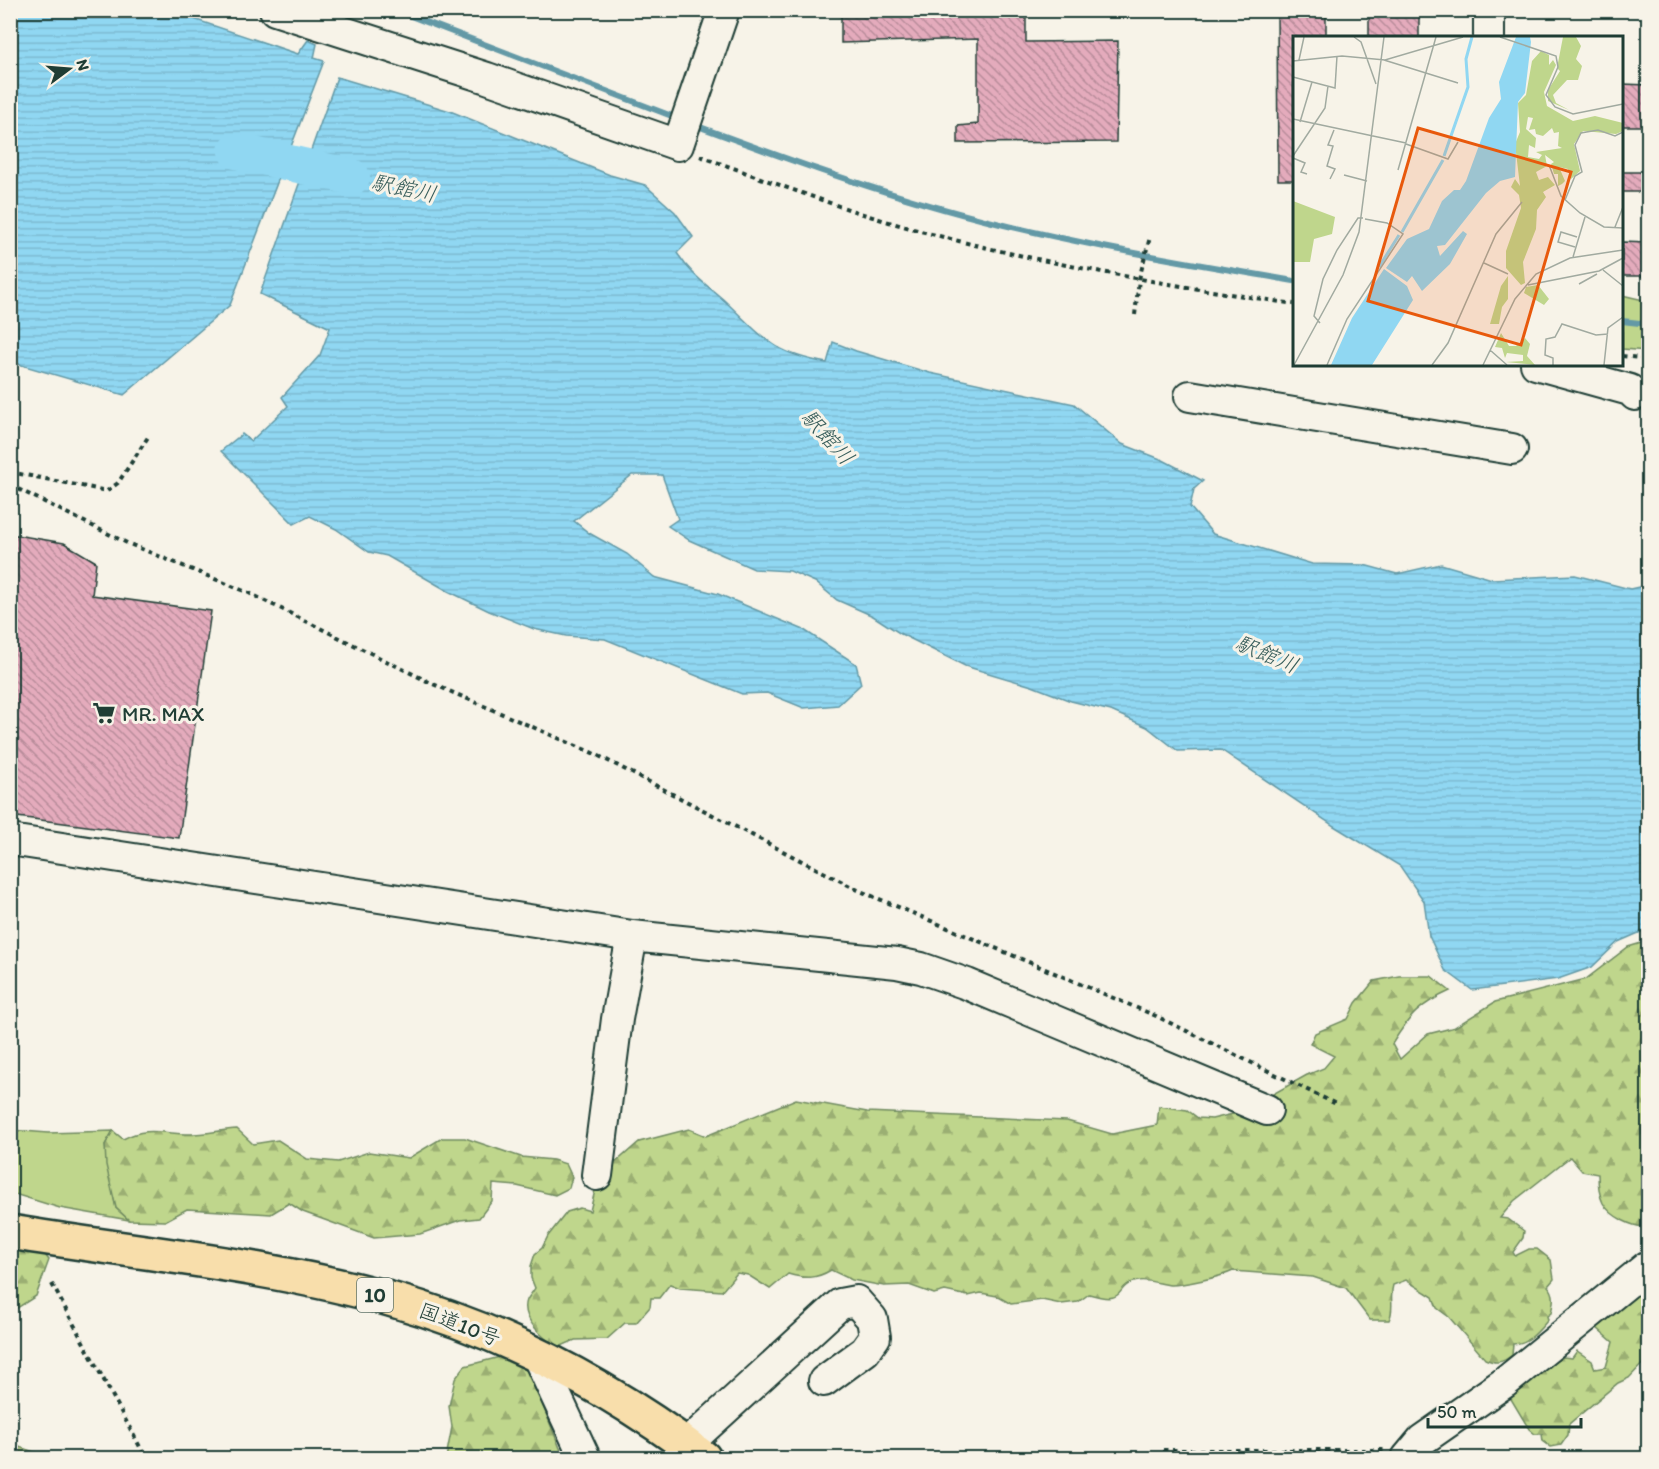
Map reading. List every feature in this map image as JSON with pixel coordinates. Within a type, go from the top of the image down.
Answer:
[{"type":"highway","name":"国道10号","points":[[10,1232],[187,1258],[390,1299],[472,1326],[537,1355],[625,1404],[695,1452]]},
{"type":"street","points":[[275,10],[487,78],[678,145],[724,10]]},
{"type":"street","points":[[1489,10],[1489,36]]},
{"type":"street","points":[[1543,366],[1630,390],[1635,395]]},
{"type":"street","points":[[1190,396],[1512,449]]},
{"type":"street","points":[[10,840],[632,936],[921,968],[968,984],[1268,1110]]},
{"type":"street","points":[[597,1174],[617,1019],[632,936]]},
{"type":"street","points":[[1410,1454],[1422,1440],[1504,1383],[1648,1266]]},
{"type":"street","points":[[695,1452],[840,1304],[856,1301],[872,1319],[874,1337],[865,1352],[824,1382]]},
{"type":"street","points":[[537,1355],[585,1458]]},
{"type":"path","points":[[678,145],[696,155],[889,222],[1015,253],[1140,279],[1293,304]]},
{"type":"path","points":[[1135,315],[1140,279],[1150,237]]},
{"type":"path","points":[[1623,356],[1648,359]]},
{"type":"path","points":[[10,472],[107,491],[118,483],[150,434]]},
{"type":"path","points":[[10,485],[127,543],[249,593],[434,684],[595,754],[858,890],[1156,1016],[1336,1104]]},
{"type":"path","points":[[52,1284],[146,1458]]},
{"type":"path","points":[[1163,1450],[1410,1454]]},
{"type":"green space","points":[[1623,295],[1648,301],[1648,351],[1623,349]]},
{"type":"green space","points":[[1648,941],[1648,1226],[1636,1226],[1629,1223],[1606,1208],[1599,1189],[1598,1174],[1582,1171],[1570,1157],[1514,1201],[1500,1218],[1508,1219],[1524,1231],[1523,1238],[1513,1252],[1515,1256],[1529,1249],[1537,1249],[1551,1260],[1554,1279],[1548,1286],[1552,1292],[1553,1303],[1551,1313],[1547,1316],[1548,1320],[1529,1339],[1513,1344],[1512,1355],[1502,1361],[1492,1362],[1485,1359],[1449,1317],[1437,1308],[1433,1297],[1406,1280],[1393,1285],[1392,1311],[1389,1320],[1370,1320],[1346,1288],[1313,1277],[1233,1271],[1176,1285],[1138,1281],[1125,1286],[1119,1294],[1110,1298],[1089,1294],[1078,1302],[1061,1304],[1042,1300],[1011,1304],[997,1296],[981,1293],[968,1296],[945,1291],[934,1294],[909,1285],[884,1286],[852,1280],[831,1270],[810,1277],[788,1274],[770,1289],[748,1275],[737,1273],[722,1291],[680,1288],[670,1284],[659,1298],[651,1298],[650,1307],[636,1323],[625,1323],[607,1339],[575,1340],[557,1348],[534,1327],[527,1314],[527,1300],[535,1288],[531,1278],[531,1266],[535,1254],[542,1248],[548,1236],[567,1212],[580,1208],[590,1211],[598,1178],[639,1142],[689,1129],[706,1136],[796,1099],[867,1112],[1067,1121],[1112,1134],[1157,1125],[1159,1106],[1187,1110],[1198,1118],[1212,1119],[1241,1112],[1324,1068],[1334,1056],[1310,1044],[1315,1033],[1348,1019],[1356,1003],[1374,981],[1399,976],[1431,976],[1450,991],[1423,1006],[1404,1025],[1392,1044],[1400,1059],[1428,1034],[1455,1027],[1495,1002],[1586,979],[1628,947]]},
{"type":"green space","points":[[237,1129],[253,1144],[278,1140],[307,1159],[338,1162],[369,1152],[409,1158],[442,1138],[465,1138],[521,1157],[553,1160],[566,1164],[572,1177],[569,1188],[555,1195],[517,1186],[493,1184],[492,1201],[479,1218],[460,1220],[420,1234],[374,1238],[303,1212],[289,1203],[271,1214],[187,1209],[165,1221],[129,1220],[116,1208],[106,1165],[105,1145],[113,1131],[123,1139],[148,1132],[195,1134]]},
{"type":"green space","points":[[11,1130],[48,1133],[113,1131],[105,1145],[112,1188],[116,1208],[129,1220],[60,1208],[11,1193]]},
{"type":"green space","points":[[11,1240],[37,1245],[49,1260],[36,1296],[11,1312]]},
{"type":"green space","points":[[1648,1271],[1648,1358],[1629,1378],[1618,1383],[1569,1424],[1568,1435],[1561,1445],[1551,1447],[1543,1441],[1542,1434],[1535,1434],[1529,1429],[1505,1389],[1551,1348],[1555,1362],[1563,1357],[1572,1358],[1577,1351],[1592,1361],[1595,1369],[1606,1367],[1613,1342],[1597,1328],[1598,1317]]},
{"type":"green space","points":[[500,1357],[517,1360],[527,1367],[564,1458],[446,1458],[452,1427],[449,1406],[455,1379],[465,1366]]},
{"type":"green space","points":[[10,1444],[52,1458],[11,1458]]},
{"type":"water","points":[[10,11],[170,11],[298,54],[308,40],[317,44],[314,58],[324,61],[230,305],[124,395],[11,362]]},
{"type":"water","points":[[337,77],[450,111],[610,175],[645,185],[675,212],[693,237],[677,253],[688,268],[760,334],[781,349],[827,363],[833,342],[930,373],[1074,404],[1122,444],[1163,460],[1203,481],[1194,489],[1190,507],[1213,534],[1312,564],[1364,565],[1397,574],[1441,564],[1492,579],[1575,575],[1630,589],[1648,585],[1648,929],[1618,942],[1592,967],[1558,979],[1472,990],[1445,970],[1429,936],[1424,901],[1400,866],[1334,826],[1221,750],[1178,751],[1147,727],[1111,711],[1071,701],[1032,686],[965,666],[901,634],[873,616],[837,600],[815,582],[790,571],[754,569],[689,540],[668,526],[678,519],[662,475],[632,475],[574,521],[589,533],[627,554],[654,577],[718,594],[804,630],[856,664],[861,684],[838,705],[804,708],[767,693],[742,694],[605,639],[566,636],[534,629],[448,591],[387,556],[369,552],[336,529],[310,516],[294,524],[221,451],[242,434],[251,441],[288,406],[282,397],[320,355],[330,328],[260,294]]},
{"type":"building","points":[[841,10],[1026,10],[1026,42],[1118,41],[1116,142],[958,143],[958,126],[978,124],[978,39],[841,43]]},
{"type":"building","points":[[1277,10],[1326,10],[1326,36],[1293,36],[1293,180],[1278,180]]},
{"type":"building","points":[[1369,10],[1419,10],[1419,36],[1369,36]]},
{"type":"building","points":[[1623,84],[1648,85],[1648,126],[1623,126]]},
{"type":"building","points":[[1623,172],[1648,172],[1648,192],[1623,192]]},
{"type":"building","points":[[1623,242],[1648,243],[1648,276],[1623,276]]},
{"type":"building","name":"MR. MAX","points":[[10,534],[64,543],[96,562],[92,595],[211,611],[179,838],[10,816]]},
{"type":"waterway","points":[[395,10],[677,118]]},
{"type":"waterway","points":[[692,124],[850,180],[915,201],[990,221],[1120,250],[1293,281]]},
{"type":"waterway","name":"駅館川","points":[[236,151],[352,177]]},
{"type":"waterway","points":[[1623,321],[1648,324]]},
{"type":"place","name":"MR. MAX","points":[[104,713]]}]
